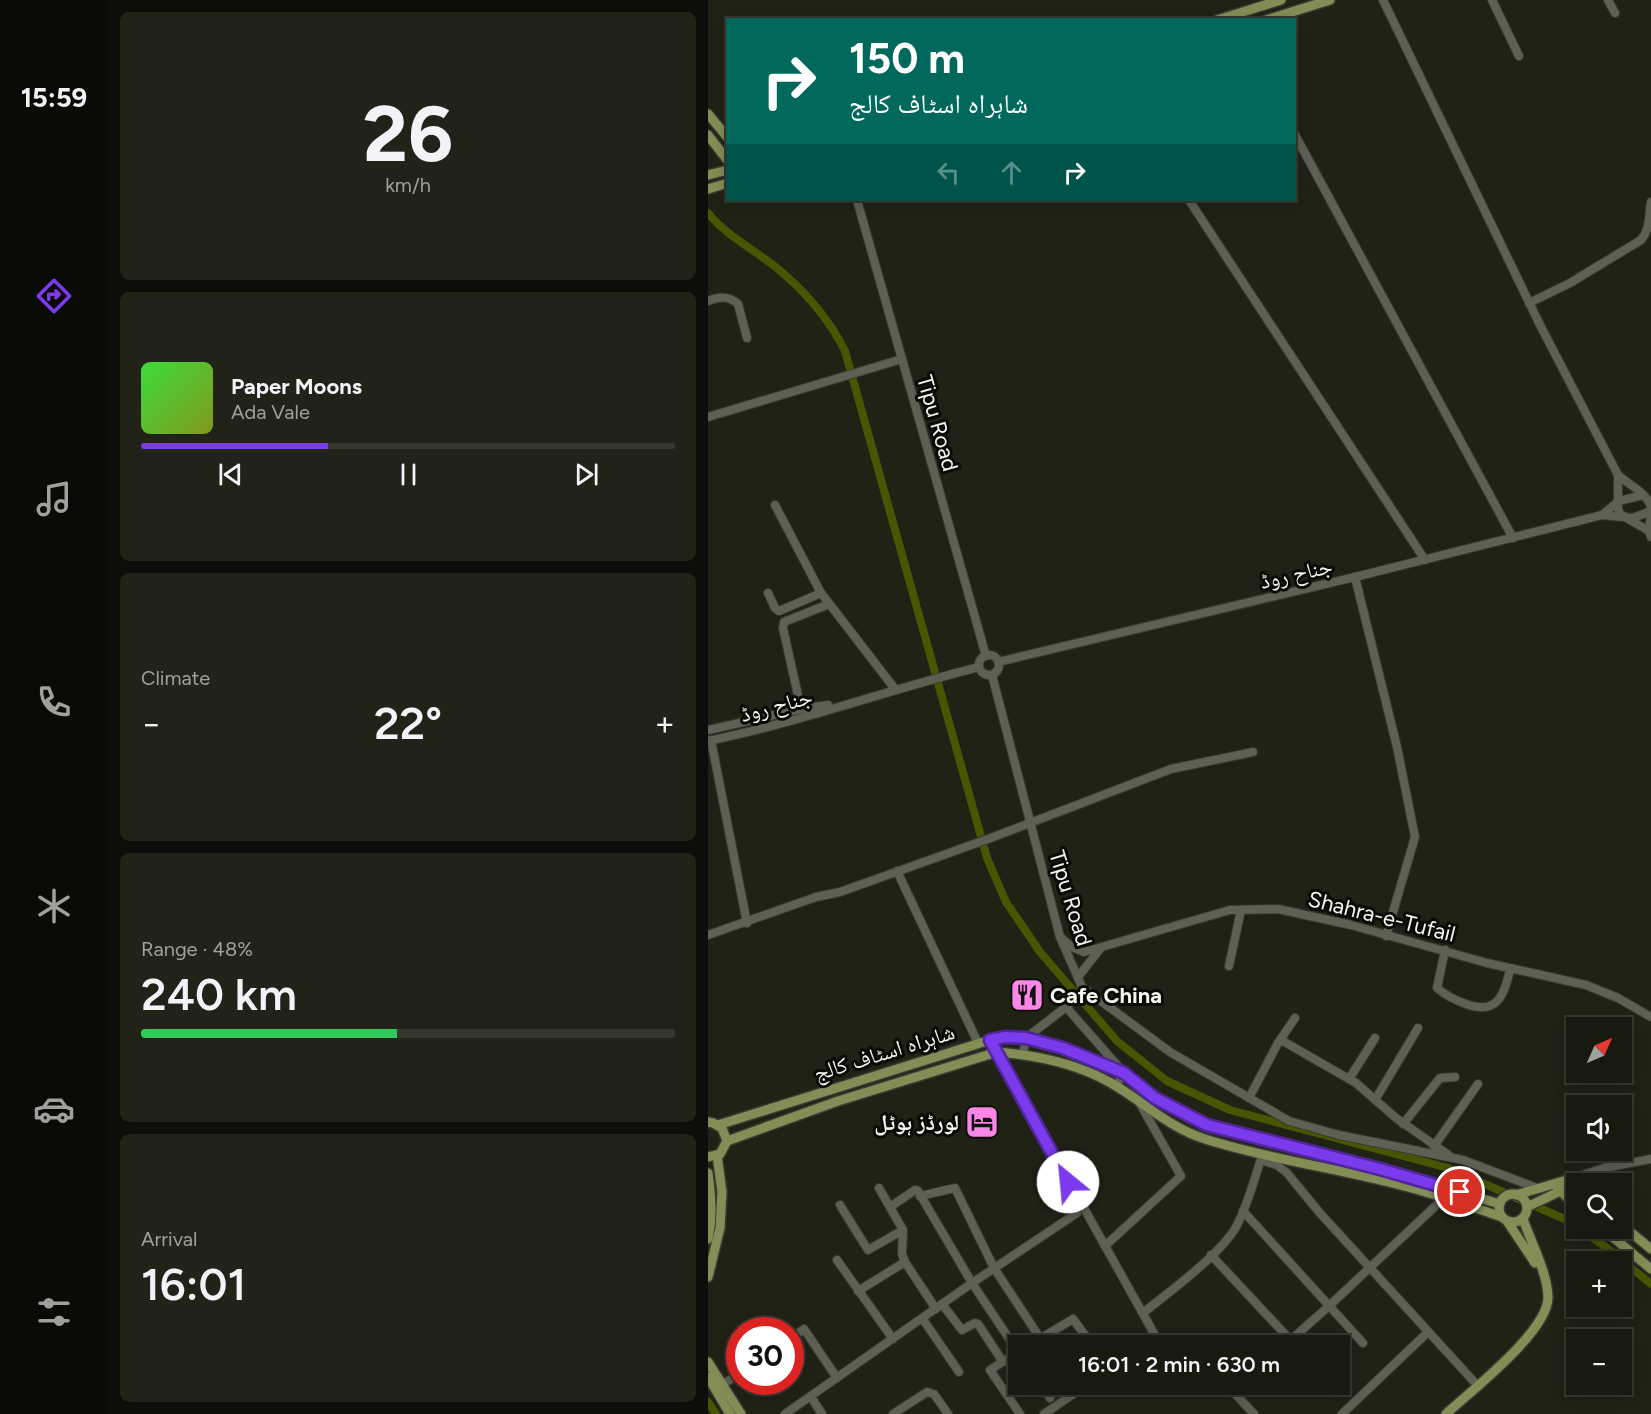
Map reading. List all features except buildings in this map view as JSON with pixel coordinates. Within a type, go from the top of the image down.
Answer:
[{"type":"main road","points":[[1223,18],[1281,0]]},
{"type":"main road","points":[[1272,18],[1330,0]]},
{"type":"main road","points":[[708,114],[726,134]]},
{"type":"main road","points":[[708,135],[726,158]]},
{"type":"main road","points":[[708,175],[726,170]]},
{"type":"main road","points":[[708,189],[726,184]]},
{"type":"main road","name":"شاہراہ اسٹاف کالج","points":[[712,1122],[978,1043],[1005,1037],[1026,1038],[1063,1048],[1124,1073],[1155,1098],[1207,1125],[1380,1169],[1500,1204]]},
{"type":"main road","name":"شاہراہ اسٹاف کالج","points":[[727,1141],[838,1101],[998,1052],[1023,1054],[1076,1068],[1116,1086],[1183,1131],[1204,1139],[1262,1157],[1414,1188],[1504,1219]]},
{"type":"main road","points":[[708,1277],[720,1228],[722,1192],[713,1156],[724,1150],[727,1141],[725,1132],[712,1122]]},
{"type":"main road","points":[[708,1173],[712,1219],[708,1239]]},
{"type":"main road","points":[[1544,1278],[1499,1208],[1508,1195],[1566,1185]]},
{"type":"main road","points":[[1504,1219],[1515,1222],[1523,1219],[1530,1205],[1557,1187]]},
{"type":"main road","points":[[1557,1187],[1566,1196]]},
{"type":"main road","points":[[1516,1195],[1530,1205]]},
{"type":"main road","points":[[1446,1414],[1514,1352],[1539,1324],[1548,1300],[1544,1278],[1523,1219]]},
{"type":"main road","points":[[1632,1233],[1651,1249]]},
{"type":"main road","points":[[1615,1239],[1651,1269]]},
{"type":"main road","points":[[708,1362],[741,1414]]},
{"type":"main road","points":[[708,1377],[730,1414]]},
{"type":"street","points":[[1383,0],[1529,303],[1618,475],[1630,486],[1648,496],[1651,511],[1650,534]]},
{"type":"street","points":[[1492,0],[1519,56]]},
{"type":"street","points":[[1608,0],[1615,14]]},
{"type":"street","points":[[1296,137],[1513,538]]},
{"type":"street","name":"Tipu Road","points":[[857,201],[986,656]]},
{"type":"street","points":[[1190,201],[1425,560]]},
{"type":"street","points":[[1529,303],[1570,283],[1628,249],[1650,233],[1651,202]]},
{"type":"street","points":[[708,301],[728,298],[738,304],[747,338]]},
{"type":"street","points":[[708,417],[902,359]]},
{"type":"street","points":[[1618,475],[1618,509],[1626,518],[1650,534]]},
{"type":"street","name":"جناح روڈ","points":[[998,662],[1513,538],[1602,514],[1619,501],[1638,495],[1648,496]]},
{"type":"street","points":[[775,506],[821,593],[895,690]]},
{"type":"street","name":"جناح روڈ","points":[[1602,514],[1626,518],[1651,511]]},
{"type":"street","points":[[1355,577],[1397,747],[1415,837],[1386,936]]},
{"type":"street","points":[[768,594],[779,611],[821,593]]},
{"type":"street","points":[[801,709],[783,628],[784,622],[829,604]]},
{"type":"street","points":[[986,656],[992,656],[998,662],[998,669],[992,675],[982,673],[979,667],[980,661],[986,656]]},
{"type":"street","name":"جناح روڈ","points":[[710,741],[979,667]]},
{"type":"street","name":"Tipu Road","points":[[992,675],[1060,938],[1078,977],[1080,990]]},
{"type":"street","name":"جناح روڈ","points":[[708,730],[801,709],[854,701]]},
{"type":"street","points":[[710,741],[747,923]]},
{"type":"street","points":[[708,935],[988,839],[1171,770],[1253,752]]},
{"type":"street","points":[[897,871],[978,1043]]},
{"type":"street","name":"Shahra-e-Tufail","points":[[1060,938],[1084,952],[1230,910],[1278,909],[1351,925],[1510,968],[1586,985],[1618,998],[1651,1017]]},
{"type":"street","points":[[1229,966],[1241,910]]},
{"type":"street","points":[[1078,977],[1100,948]]},
{"type":"street","points":[[1445,950],[1437,988],[1444,994],[1468,1005],[1483,1007],[1494,1004],[1502,994],[1510,968]]},
{"type":"street","points":[[1023,1054],[1026,1038],[1069,1005],[1080,990],[1170,1052],[1289,1121],[1339,1135],[1457,1159]]},
{"type":"street","points":[[1069,1005],[1124,1073],[1116,1086]]},
{"type":"street","points":[[1249,1098],[1295,1017]]},
{"type":"street","points":[[1375,1100],[1418,1028]]},
{"type":"street","points":[[1349,1079],[1375,1038]]},
{"type":"street","points":[[990,1040],[1155,1335]]},
{"type":"street","points":[[1281,1040],[1349,1079],[1434,1146],[1457,1159],[1532,1190]]},
{"type":"street","points":[[1404,1124],[1440,1078],[1455,1077]]},
{"type":"street","points":[[1434,1146],[1478,1084]]},
{"type":"street","points":[[1105,1246],[1181,1176],[1138,1101]]},
{"type":"street","points":[[1143,1313],[1178,1286],[1211,1255],[1235,1228],[1262,1157],[1282,1168],[1318,1212],[1477,1385]]},
{"type":"street","points":[[1594,1173],[1604,1168],[1651,1159]]},
{"type":"street","points":[[879,1188],[903,1230],[902,1254],[905,1262],[939,1306],[962,1330],[976,1323],[1003,1362]]},
{"type":"street","points":[[920,1196],[955,1188],[1030,1335]]},
{"type":"street","points":[[890,1207],[915,1190],[1008,1337]]},
{"type":"street","points":[[1299,1335],[1444,1198]]},
{"type":"street","points":[[840,1205],[868,1251],[903,1230]]},
{"type":"street","points":[[1243,1211],[1364,1343]]},
{"type":"street","points":[[785,1414],[972,1283],[1077,1213]]},
{"type":"street","points":[[1211,1255],[1282,1335]]},
{"type":"street","points":[[837,1260],[893,1339]]},
{"type":"street","points":[[858,1291],[905,1262]]},
{"type":"street","points":[[922,1318],[959,1372]]},
{"type":"street","points":[[1046,1335],[1073,1318],[1085,1335]]},
{"type":"street","points":[[804,1329],[837,1378]]},
{"type":"street","points":[[1342,1414],[1428,1332]]},
{"type":"street","points":[[1008,1359],[991,1372],[1020,1414]]},
{"type":"street","points":[[722,1385],[726,1382]]},
{"type":"street","points":[[893,1414],[927,1392],[934,1394],[948,1414]]},
{"type":"street","points":[[1044,1414],[1072,1395]]},
{"type":"street","points":[[1239,1395],[1254,1414]]},
{"type":"street","points":[[811,1397],[822,1414]]},
{"type":"waterway","points":[[708,213],[725,230],[775,266],[802,291],[826,320],[845,351],[987,858],[1006,902],[1040,952],[1117,1041],[1167,1081],[1230,1110],[1448,1168],[1566,1220]]},
{"type":"waterway","points":[[1594,1239],[1651,1284]]},
{"type":"waterway","points":[[708,1402],[716,1414]]},
{"type":"place","name":"Cafe China","points":[[1027,995]]},
{"type":"place","name":"لورڈز ہوٹل","points":[[982,1122]]},
{"type":"route","points":[[1068,1182],[990,1040],[1005,1037],[1026,1038],[1063,1048],[1124,1073],[1155,1098],[1207,1125],[1460,1192]]}]
